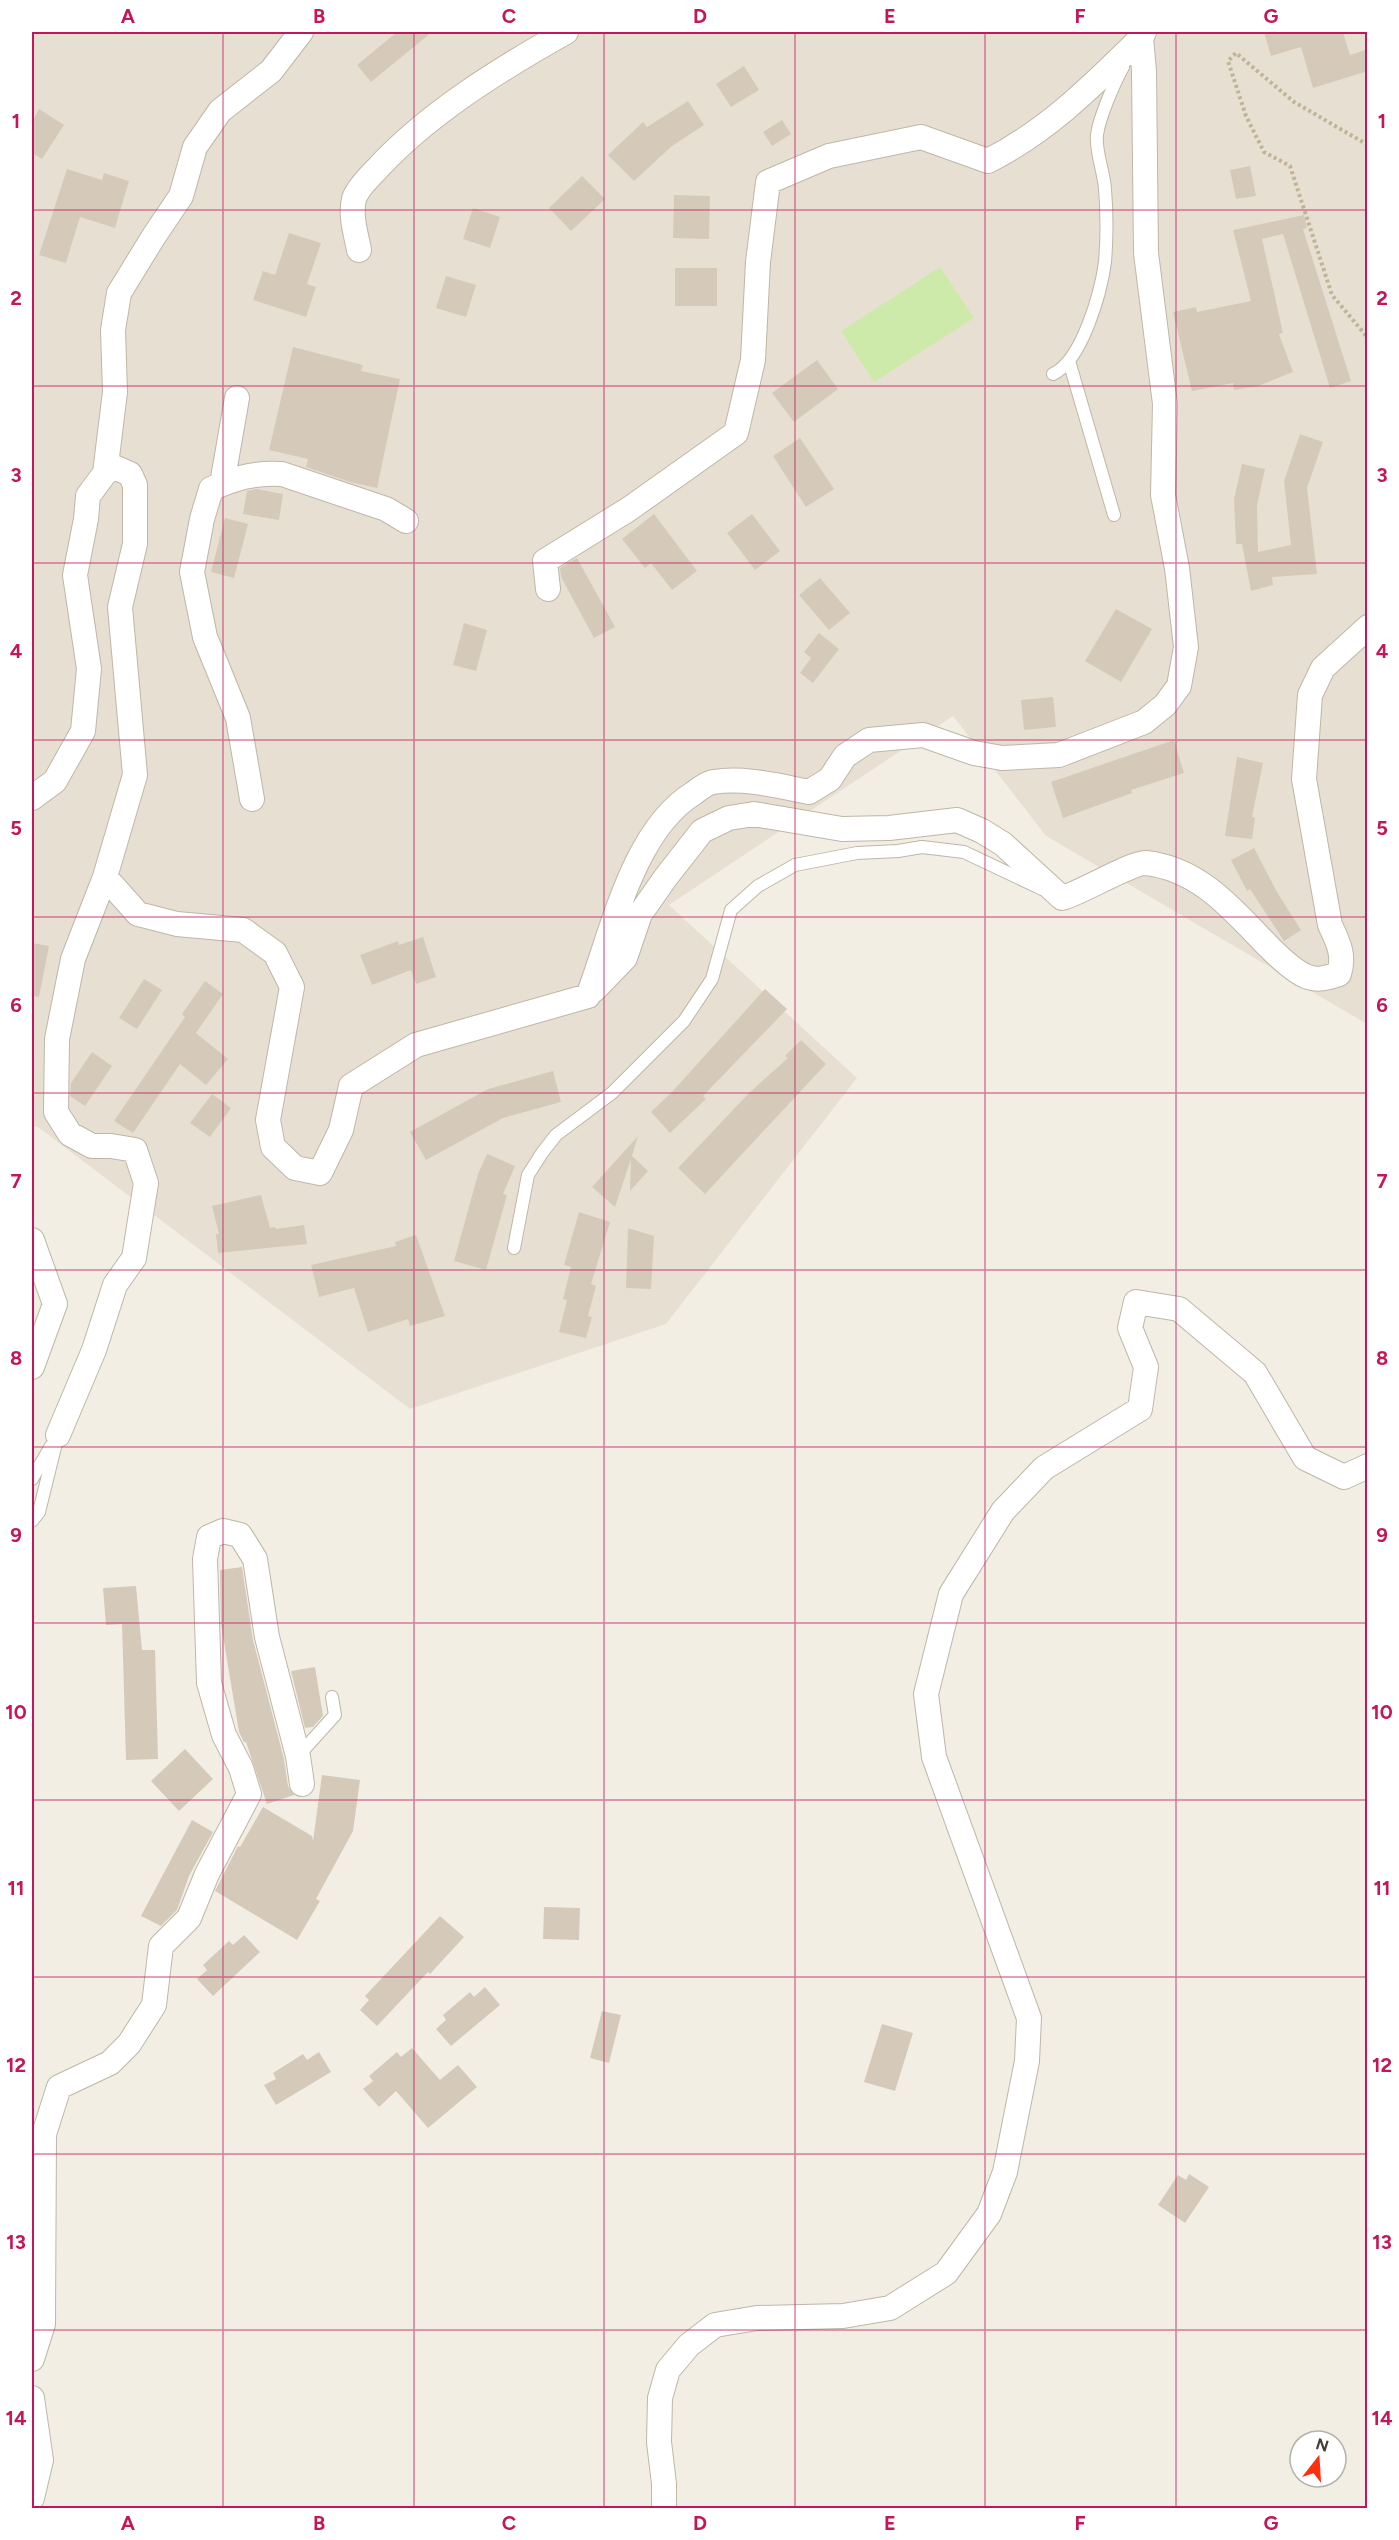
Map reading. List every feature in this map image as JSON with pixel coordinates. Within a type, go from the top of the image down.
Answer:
[{"type":"street","points":[[105,473],[115,392],[113,330],[119,293],[181,196],[195,147],[220,111],[271,71],[301,32]]},
{"type":"street","points":[[359,250],[353,220],[355,198],[370,177],[401,143],[453,102],[520,57],[566,32]]},
{"type":"street","points":[[548,589],[545,561],[629,509],[736,433],[753,360],[758,262],[768,182],[829,156],[921,137],[988,161],[1070,107],[1143,35]]},
{"type":"street","points":[[588,996],[604,953],[615,912],[651,838],[678,803],[711,782],[752,781],[808,792],[830,779],[845,756],[869,740],[923,735],[974,753],[1002,758],[1059,755],[1144,722],[1165,705],[1179,686],[1186,647],[1177,568],[1163,495],[1165,404],[1146,253],[1143,35]]},
{"type":"street","points":[[222,484],[237,398]]},
{"type":"street","points":[[32,798],[55,781],[83,731],[89,669],[75,574],[86,519],[88,496],[105,473],[114,467],[130,474],[135,486],[135,544],[120,607],[135,775],[105,877],[73,959],[57,1039],[56,1112],[70,1134],[92,1146],[135,1150],[146,1183],[134,1258],[116,1285],[94,1350],[58,1435]]},
{"type":"street","points":[[252,799],[238,718],[205,637],[192,572],[202,519],[211,489],[237,478],[264,472],[282,474],[386,509],[406,521]]},
{"type":"street","points":[[105,877],[138,914],[177,924],[243,930],[275,953],[292,987],[268,1120],[273,1147],[295,1168],[320,1173],[341,1130],[351,1086],[416,1045],[588,996],[625,958],[640,914],[702,831],[729,818],[754,814],[842,830],[889,828],[957,820],[982,831],[1003,844],[1062,898],[1077,894],[1093,884],[1144,863],[1193,876],[1226,903],[1279,957],[1307,977],[1326,979],[1339,974],[1343,961],[1330,925],[1304,779],[1310,695],[1323,668],[1368,627]]},
{"type":"street","points":[[32,1240],[55,1304],[32,1367]]},
{"type":"street","points":[[664,2508],[664,2484],[659,2442],[660,2398],[668,2370],[689,2344],[715,2325],[756,2318],[843,2316],[890,2308],[946,2274],[989,2214],[1005,2172],[1015,2127],[1027,2061],[1029,2018],[934,1757],[926,1694],[951,1594],[1003,1511],[1044,1468],[1140,1408],[1146,1367],[1130,1328],[1136,1302],[1179,1309],[1255,1373],[1305,1458],[1344,1477],[1368,1466]]},
{"type":"street","points":[[32,2359],[44,2324],[44,2134],[59,2087],[110,2063],[129,2044],[154,2006],[161,1946],[189,1918],[207,1874],[249,1794],[241,1768],[224,1735],[209,1683],[205,1559],[209,1537],[223,1531],[240,1535],[255,1559],[267,1637],[298,1756],[302,1784]]},
{"type":"street","points":[[32,2398],[41,2460],[32,2498]]},
{"type":"lane","points":[[1053,374],[1061,370],[1077,351],[1095,302],[1105,264],[1107,225],[1105,185],[1097,135],[1116,78],[1143,35]]},
{"type":"lane","points":[[1069,361],[1114,515]]},
{"type":"lane","points":[[514,1248],[528,1175],[542,1153],[556,1135],[612,1093],[684,1021],[712,979],[731,910],[758,886],[795,865],[857,853],[922,847],[964,852],[1062,898]]},
{"type":"lane","points":[[32,1479],[58,1435]]},
{"type":"lane","points":[[32,1521],[39,1512],[58,1435]]},
{"type":"lane","points":[[298,1756],[335,1715],[332,1697]]},
{"type":"path","points":[[1368,145],[1294,102],[1236,53],[1228,61],[1245,116],[1264,152],[1290,165],[1332,295],[1368,338]]},
{"type":"shaded area","points":[[32,32],[1367,32],[1367,1024],[1046,836],[953,716],[669,905],[857,1078],[666,1324],[410,1409],[38,1127],[32,1126]]},
{"type":"green space","points":[[940,267],[974,318],[874,382],[841,331]]},
{"type":"building","points":[[397,32],[432,32],[371,82],[357,65]]},
{"type":"building","points":[[1264,32],[1343,32],[1350,55],[1368,49],[1368,71],[1313,88],[1301,47],[1271,56]]},
{"type":"building","points":[[744,66],[759,90],[731,107],[716,84]]},
{"type":"building","points":[[688,101],[704,125],[672,146],[634,181],[608,155],[643,122],[647,127]]},
{"type":"building","points":[[39,109],[64,125],[42,159],[32,153],[32,122]]},
{"type":"building","points":[[782,120],[791,134],[772,146],[763,132]]},
{"type":"building","points":[[1250,166],[1256,196],[1236,199],[1230,170]]},
{"type":"building","points":[[67,169],[102,180],[104,173],[129,181],[115,228],[80,217],[66,263],[39,255]]},
{"type":"building","points":[[582,176],[605,199],[571,231],[549,208]]},
{"type":"building","points":[[674,195],[710,196],[709,239],[673,238]]},
{"type":"building","points":[[473,208],[500,217],[490,248],[463,239]]},
{"type":"building","points":[[1304,215],[1307,228],[1303,229],[1351,381],[1330,388],[1283,234],[1262,239],[1283,333],[1279,334],[1293,372],[1258,386],[1234,390],[1233,383],[1192,391],[1173,312],[1196,307],[1197,312],[1251,301],[1233,230]]},
{"type":"building","points":[[289,233],[321,243],[307,284],[316,287],[306,317],[253,300],[263,271],[275,275]]},
{"type":"building","points":[[675,268],[717,268],[717,306],[675,306]]},
{"type":"building","points":[[446,276],[476,285],[466,317],[436,308]]},
{"type":"building","points":[[293,347],[363,365],[361,371],[400,379],[377,488],[350,482],[306,467],[308,459],[269,450]]},
{"type":"building","points":[[817,360],[838,389],[794,422],[772,393]]},
{"type":"building","points":[[1300,434],[1323,442],[1307,488],[1317,574],[1272,577],[1273,585],[1251,591],[1242,544],[1236,544],[1234,499],[1242,464],[1265,469],[1257,505],[1258,552],[1291,545],[1284,481]]},
{"type":"building","points":[[800,438],[834,489],[806,507],[773,456]]},
{"type":"building","points":[[256,489],[283,494],[279,520],[243,514],[247,491]]},
{"type":"building","points":[[654,514],[697,571],[672,590],[651,563],[645,568],[622,539]]},
{"type":"building","points":[[752,514],[780,551],[755,570],[727,533]]},
{"type":"building","points":[[225,518],[248,524],[234,578],[211,572]]},
{"type":"building","points":[[577,558],[615,627],[594,638],[561,577],[560,568]]},
{"type":"building","points":[[820,578],[850,613],[829,630],[799,595]]},
{"type":"building","points":[[1116,609],[1152,629],[1121,682],[1085,661]]},
{"type":"building","points":[[464,623],[487,630],[476,671],[453,665]]},
{"type":"building","points":[[819,633],[839,649],[813,683],[800,673],[811,658],[804,652]]},
{"type":"building","points":[[1053,697],[1056,727],[1024,730],[1021,700]]},
{"type":"building","points":[[1174,740],[1184,773],[1131,790],[1132,793],[1063,818],[1051,782]]},
{"type":"building","points":[[1237,757],[1263,763],[1252,817],[1255,818],[1252,839],[1225,836]]},
{"type":"building","points":[[1254,848],[1277,892],[1301,930],[1284,941],[1250,889],[1247,891],[1231,860]]},
{"type":"building","points":[[423,937],[436,977],[416,984],[411,970],[372,985],[360,955],[398,941],[399,945]]},
{"type":"building","points":[[32,943],[49,946],[39,997],[32,996]]},
{"type":"building","points":[[144,979],[162,990],[137,1029],[119,1018]]},
{"type":"building","points":[[205,981],[223,994],[196,1033],[228,1059],[206,1085],[180,1064],[133,1133],[114,1121],[185,1017],[182,1014]]},
{"type":"building","points":[[765,989],[787,1009],[703,1096],[706,1099],[670,1133],[651,1112]]},
{"type":"building","points":[[801,1040],[826,1064],[705,1194],[678,1168],[749,1093],[788,1058],[785,1056]]},
{"type":"building","points":[[92,1052],[112,1066],[85,1106],[70,1096],[71,1083]]},
{"type":"building","points":[[553,1071],[561,1102],[503,1118],[426,1160],[410,1132],[488,1089]]},
{"type":"building","points":[[212,1094],[231,1108],[210,1137],[190,1123]]},
{"type":"building","points":[[638,1136],[632,1156],[648,1171],[630,1191],[631,1159],[615,1207],[592,1187]]},
{"type":"building","points":[[487,1154],[515,1166],[503,1194],[507,1195],[486,1270],[454,1261],[478,1174]]},
{"type":"building","points":[[261,1195],[270,1228],[304,1225],[307,1244],[218,1253],[216,1234],[219,1234],[212,1206]]},
{"type":"building","points":[[579,1212],[610,1222],[591,1284],[596,1286],[588,1316],[592,1317],[586,1338],[559,1332],[567,1300],[563,1299],[571,1267],[564,1265]]},
{"type":"building","points":[[628,1228],[654,1236],[651,1289],[626,1288]]},
{"type":"building","points":[[416,1235],[445,1316],[410,1326],[408,1319],[368,1332],[354,1288],[319,1297],[311,1265],[396,1246],[395,1242]]},
{"type":"building","points":[[242,1567],[253,1640],[284,1759],[288,1786],[294,1795],[267,1804],[246,1742],[239,1732],[221,1624],[220,1570]]},
{"type":"building","points":[[136,1586],[142,1650],[155,1650],[158,1759],[126,1760],[122,1624],[106,1625],[103,1588]]},
{"type":"building","points":[[315,1667],[323,1716],[313,1727],[305,1728],[291,1671]]},
{"type":"building","points":[[185,1749],[213,1779],[179,1811],[151,1781]]},
{"type":"building","points":[[322,1775],[360,1780],[353,1831],[316,1899],[320,1901],[297,1940],[215,1891],[238,1846],[240,1847],[263,1807],[312,1836],[313,1841]]},
{"type":"building","points":[[192,1820],[213,1832],[189,1876],[177,1910],[161,1926],[141,1916]]},
{"type":"building","points":[[544,1907],[580,1908],[579,1940],[543,1939]]},
{"type":"building","points":[[440,1916],[464,1937],[377,2026],[360,2010],[369,2000],[365,1996]]},
{"type":"building","points":[[244,1935],[260,1952],[213,1996],[197,1979],[207,1970],[203,1965],[229,1941],[233,1945]]},
{"type":"building","points":[[485,1987],[500,2005],[451,2046],[436,2029],[446,2020],[443,2015],[470,1992],[474,1997]]},
{"type":"building","points":[[602,2011],[621,2015],[609,2063],[590,2058]]},
{"type":"building","points":[[882,2024],[913,2033],[895,2091],[864,2082]]},
{"type":"building","points":[[412,2048],[440,2080],[458,2065],[477,2087],[428,2128],[396,2091],[379,2107],[363,2089],[373,2081],[369,2076],[397,2052],[401,2057]]},
{"type":"building","points":[[319,2052],[331,2072],[276,2105],[264,2085],[276,2079],[273,2073],[303,2054],[307,2060]]},
{"type":"building","points":[[1189,2174],[1209,2187],[1185,2223],[1158,2205],[1178,2175],[1186,2180]]}]
